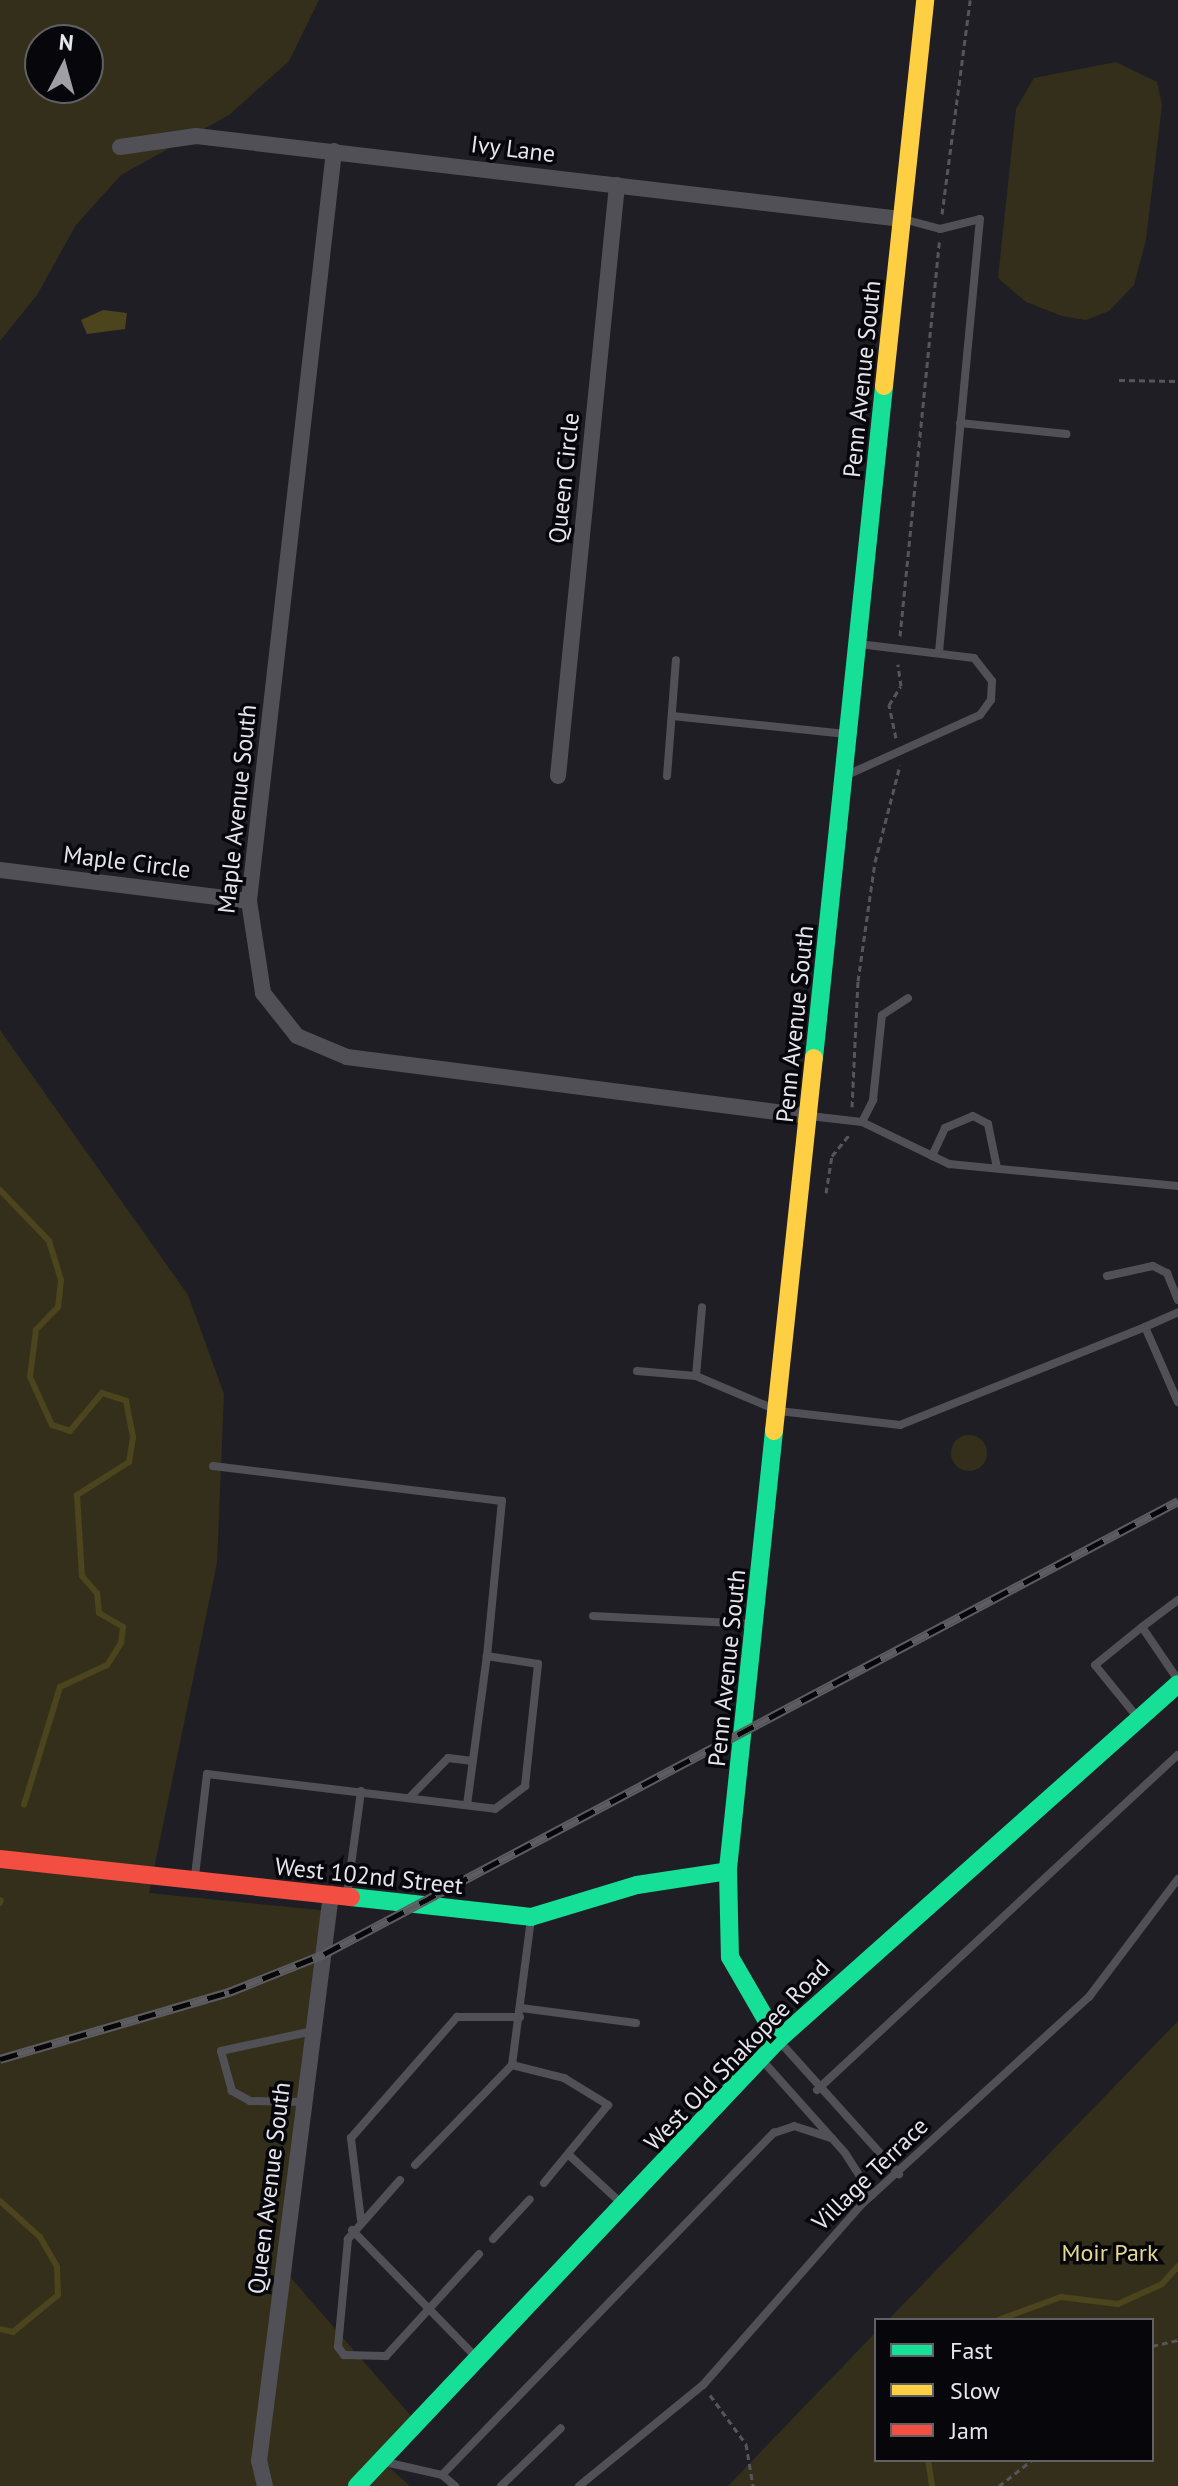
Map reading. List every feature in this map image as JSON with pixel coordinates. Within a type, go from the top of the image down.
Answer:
[{"type":"main road","name":"Penn Avenue South","points":[[778,2040],[730,1957],[728,1871],[846,775],[925,0]]},
{"type":"main road","name":"West Old Shakopee Road","points":[[357,2486],[480,2360],[778,2040],[1178,1682]]},
{"type":"main road","name":"West 102nd Street","points":[[0,1859],[531,1917],[637,1885],[728,1871]]},
{"type":"street","name":"Ivy Lane","points":[[120,147],[196,136],[902,219]]},
{"type":"street","name":"Maple Avenue South","points":[[334,151],[249,901],[263,993],[276,1017],[320,1049],[810,1116]]},
{"type":"street","name":"Queen Circle","points":[[558,776],[617,185]]},
{"type":"street","name":"Maple Circle","points":[[0,870],[249,901]]},
{"type":"street","name":"Queen Avenue South","points":[[265,2486],[259,2461],[314,2031],[339,1895]]},
{"type":"lane","points":[[902,219],[940,229],[980,219],[939,652]]},
{"type":"lane","points":[[960,423],[1066,434]]},
{"type":"lane","points":[[846,775],[980,715],[991,700],[986,667],[939,652],[859,644]]},
{"type":"lane","points":[[667,776],[676,660]]},
{"type":"lane","points":[[672,716],[850,735]]},
{"type":"lane","points":[[862,1122],[873,1100],[882,1015],[908,998]]},
{"type":"lane","points":[[810,1116],[862,1122],[932,1156],[997,1168],[1178,1186]]},
{"type":"lane","points":[[932,1156],[945,1128],[973,1116],[988,1124],[997,1168]]},
{"type":"lane","points":[[1107,1276],[1153,1266],[1167,1273],[1178,1300]]},
{"type":"lane","points":[[696,1376],[702,1307]]},
{"type":"lane","points":[[637,1371],[696,1376],[779,1411],[900,1425],[1178,1312]]},
{"type":"lane","points":[[1145,1327],[1178,1402]]},
{"type":"lane","points":[[213,1466],[502,1501],[487,1656],[467,1805]]},
{"type":"lane","points":[[1139,1718],[1095,1665],[1178,1600]]},
{"type":"lane","points":[[593,1616],[756,1624]]},
{"type":"lane","points":[[1142,1627],[1178,1682]]},
{"type":"lane","points":[[195,1882],[207,1774],[495,1809],[525,1786],[538,1664],[487,1656]]},
{"type":"lane","points":[[817,2090],[1178,1755]]},
{"type":"lane","points":[[410,1797],[448,1758],[473,1761]]},
{"type":"lane","points":[[339,1895],[361,1791]]},
{"type":"lane","name":"Village Terrace","points":[[579,2486],[615,2450],[703,2385],[872,2195],[899,2174],[1089,1997],[1178,1879]]},
{"type":"lane","points":[[415,2165],[512,2065],[531,1917]]},
{"type":"lane","points":[[361,2220],[351,2138],[457,2017],[520,2013],[636,2023]]},
{"type":"lane","points":[[305,2102],[250,2101],[232,2091],[221,2051],[314,2031]]},
{"type":"lane","points":[[778,2040],[817,2090],[888,2155],[899,2174]]},
{"type":"lane","points":[[761,2059],[832,2138],[872,2195]]},
{"type":"lane","points":[[512,2065],[564,2078],[608,2105],[544,2183]]},
{"type":"lane","points":[[442,2475],[774,2133],[794,2126],[832,2138]]},
{"type":"lane","points":[[569,2155],[625,2206]]},
{"type":"lane","points":[[400,2180],[352,2230],[338,2347],[344,2355],[386,2356],[479,2254]]},
{"type":"lane","points":[[493,2239],[530,2199]]},
{"type":"lane","points":[[352,2230],[480,2360]]},
{"type":"lane","points":[[501,2486],[561,2428]]},
{"type":"lane","points":[[381,2461],[442,2475],[455,2486]]},
{"type":"path","points":[[826,1193],[828,1165],[847,1146],[851,1121],[854,1006],[875,862],[900,782],[889,705],[901,686],[899,648],[940,229],[970,0]]},
{"type":"path","points":[[1119,380],[1178,381]]},
{"type":"path","points":[[1154,2346],[1178,2340]]},
{"type":"path","points":[[703,2385],[746,2444],[753,2486]]},
{"type":"path","points":[[999,2486],[1029,2462]]},
{"type":"green space","points":[[0,0],[319,0],[289,61],[229,115],[121,175],[76,225],[37,295],[0,341]]},
{"type":"green space","points":[[1116,62],[1157,82],[1162,105],[1146,240],[1134,285],[1109,311],[1086,320],[1062,316],[1026,302],[998,278],[1016,109],[1034,78]]},
{"type":"green space","points":[[0,1030],[188,1295],[224,1394],[217,1563],[149,1893],[329,1911],[291,2278],[418,2424],[382,2461],[410,2486],[0,2486]]},
{"type":"green space","points":[[969,1435],[982,1440],[987,1453],[982,1466],[969,1471],[956,1466],[951,1453],[956,1440]]},
{"type":"green space","name":"Moir Park","points":[[1178,2021],[1178,2486],[728,2486],[874,2334],[874,2462],[1154,2462],[1154,2318],[890,2318]]},
{"type":"shaded area","points":[[103,310],[127,313],[125,329],[87,334],[81,320]]},
{"type":"waterway","points":[[0,1190],[49,1241],[61,1280],[58,1307],[36,1330],[30,1377],[52,1425],[70,1431],[102,1393],[126,1401],[133,1437],[129,1462],[77,1495],[82,1576],[97,1593],[99,1613],[123,1627],[121,1643],[107,1665],[60,1687],[24,1805]]},
{"type":"waterway","points":[[0,2201],[40,2237],[57,2267],[58,2295],[13,2332],[0,2329]]},
{"type":"waterway","points":[[1003,2318],[1061,2297],[1118,2304],[1162,2284],[1178,2266]]},
{"type":"waterway","points":[[928,2462],[932,2486]]},
{"type":"railway","points":[[0,2059],[229,1992],[324,1954],[1178,1501]]},
{"type":"traffic: fast","points":[[814,1058],[884,386]]},
{"type":"traffic: fast","points":[[774,1431],[728,1871],[730,1957],[778,2040]]},
{"type":"traffic: fast","points":[[357,2486],[778,2040],[1178,1684]]},
{"type":"traffic: fast","points":[[351,1897],[531,1917],[637,1885],[728,1871]]},
{"type":"traffic: slow","points":[[884,386],[925,0]]},
{"type":"traffic: slow","points":[[774,1431],[814,1058]]},
{"type":"traffic: jam","points":[[0,1859],[351,1897]]}]
